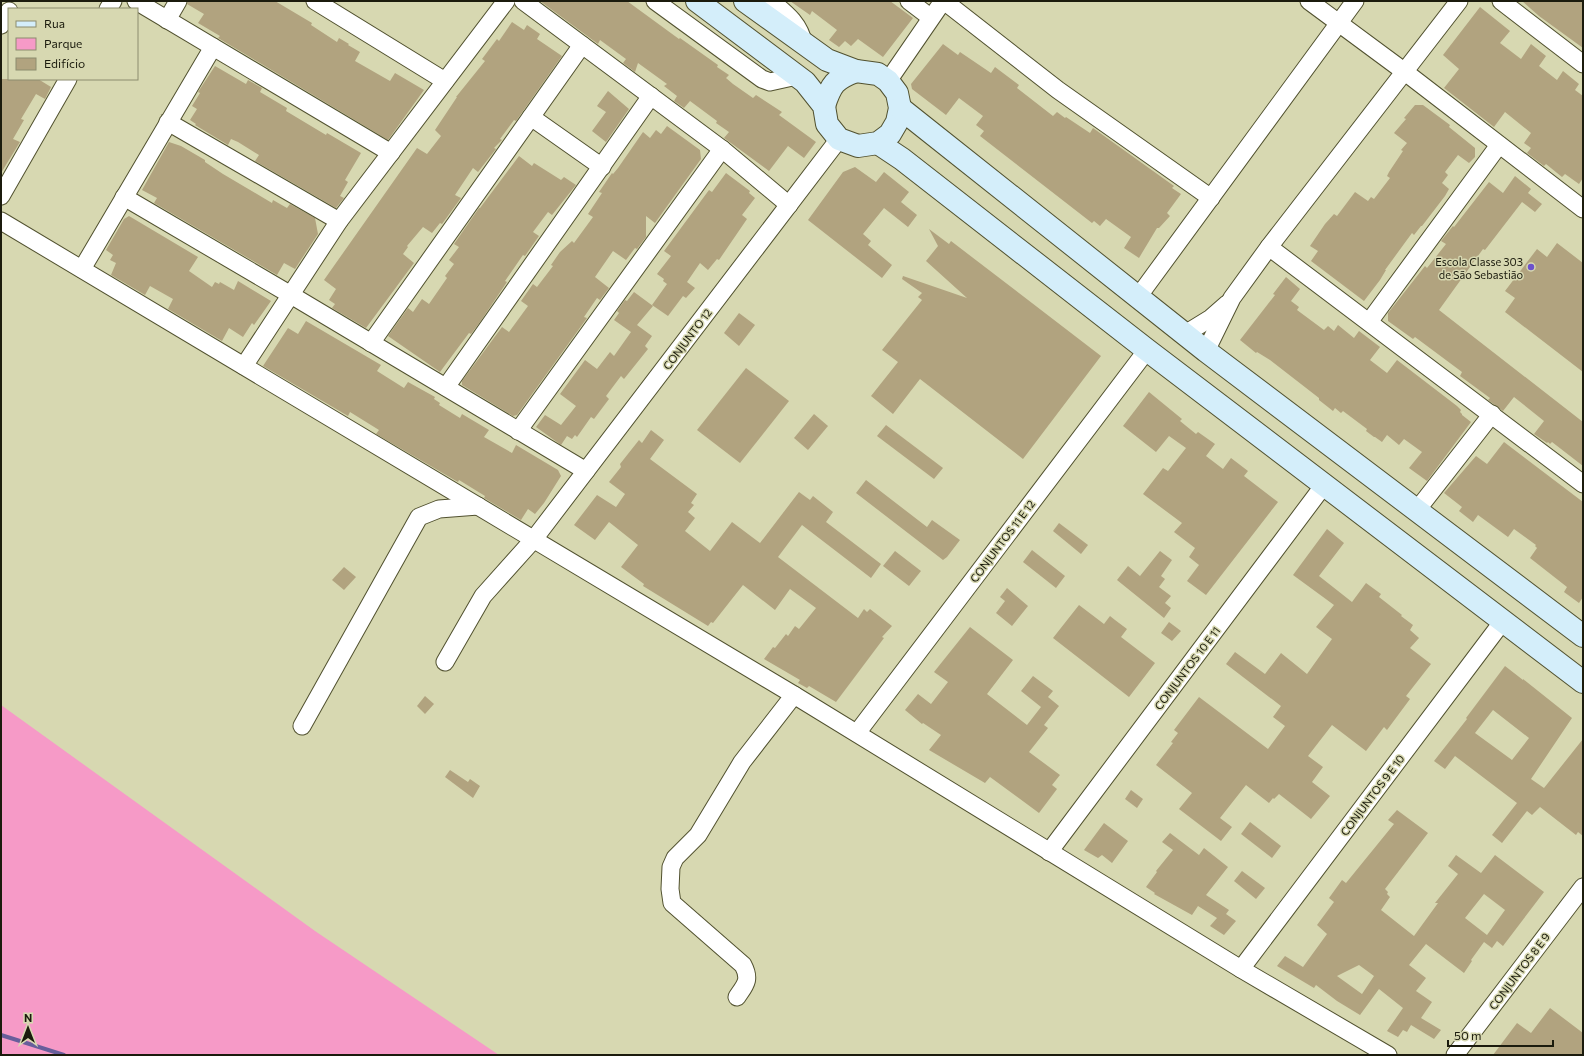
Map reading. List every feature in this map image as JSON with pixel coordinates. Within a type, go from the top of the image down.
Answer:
[{"type":"street","points":[[136,1],[391,153]]},
{"type":"street","points":[[167,20],[178,1]]},
{"type":"street","points":[[315,1],[445,81]]},
{"type":"street","points":[[244,366],[339,222],[506,1]]},
{"type":"street","points":[[523,1],[722,149],[789,205]]},
{"type":"street","points":[[655,1],[762,79],[770,82],[797,76]]},
{"type":"street","points":[[697,1],[805,82],[824,106],[828,124],[839,139],[858,146],[878,142],[890,134],[897,122],[900,108],[897,93],[888,81],[878,74],[856,71],[827,60],[804,45],[746,1]]},
{"type":"street","points":[[771,1],[790,16],[797,24],[803,36],[804,45]]},
{"type":"street","points":[[908,1],[930,17]]},
{"type":"street","points":[[888,81],[930,17],[943,1],[1058,90],[1211,198]]},
{"type":"street","points":[[1309,1],[1405,72],[1583,209]]},
{"type":"street","points":[[1138,297],[1356,1]]},
{"type":"street","points":[[1206,351],[1232,298],[1269,247],[1459,1]]},
{"type":"street","points":[[1502,1],[1583,64]]},
{"type":"street","points":[[1,25],[8,13]]},
{"type":"street","points":[[371,343],[582,45]]},
{"type":"street","points":[[82,269],[213,47]]},
{"type":"street","points":[[824,106],[829,90],[840,77],[856,71]]},
{"type":"street","points":[[1,196],[67,80]]},
{"type":"street","points":[[446,387],[651,96]]},
{"type":"street","points":[[900,108],[1206,351],[1583,636]]},
{"type":"street","points":[[531,117],[602,167]]},
{"type":"street","points":[[168,122],[339,222]]},
{"type":"street","name":"CONJUNTO 12","points":[[445,662],[483,596],[534,539],[839,139]]},
{"type":"street","points":[[878,142],[902,159],[1147,350],[1583,682]]},
{"type":"street","points":[[1369,322],[1499,145]]},
{"type":"street","points":[[518,431],[722,149]]},
{"type":"street","points":[[124,197],[291,294],[586,472]]},
{"type":"street","points":[[1,221],[794,695],[1241,969],[1388,1055]]},
{"type":"street","points":[[1269,247],[1583,484]]},
{"type":"street","points":[[1185,334],[1211,318],[1232,298]]},
{"type":"street","name":"CONJUNTOS 11 E 12","points":[[857,733],[1147,350]]},
{"type":"street","points":[[1416,510],[1492,414]]},
{"type":"street","name":"CONJUNTOS 10 E 11","points":[[1049,852],[1324,485]]},
{"type":"street","points":[[302,726],[419,517],[439,509],[478,506]]},
{"type":"street","points":[[1442,574],[1462,562],[1469,551]]},
{"type":"street","name":"CONJUNTOS 9 E 10","points":[[1241,969],[1503,621]]},
{"type":"street","points":[[737,997],[747,982],[747,972],[742,965],[672,903],[670,889],[671,867],[675,858],[698,835],[742,762],[794,695]]},
{"type":"street","name":"CONJUNTOS 8 E 9","points":[[1454,1055],[1583,887]]},
{"type":"green space","points":[[1,705],[315,931],[499,1055],[1,1055]]},
{"type":"building","points":[[188,1],[275,1],[312,23],[311,25],[337,42],[339,38],[360,52],[355,61],[390,81],[395,73],[424,90],[388,140],[218,38],[220,36],[198,23],[204,14],[187,4]]},
{"type":"building","points":[[540,1],[627,1],[718,65],[717,67],[729,75],[726,78],[733,84],[753,98],[756,95],[782,112],[779,115],[816,142],[804,158],[788,146],[769,171],[724,138],[729,132],[716,123],[717,121],[690,101],[684,108],[674,101],[677,96],[664,86],[667,84],[638,63],[635,72],[623,63],[626,59],[600,40],[598,44]]},
{"type":"building","points":[[790,1],[890,1],[913,18],[883,57],[858,39],[851,46],[845,41],[839,47],[829,40],[837,30],[812,11],[810,15]]},
{"type":"building","points":[[1522,1],[1583,1],[1583,48],[1539,16]]},
{"type":"building","points":[[1480,7],[1510,31],[1500,43],[1521,59],[1531,44],[1546,56],[1539,66],[1557,80],[1563,71],[1579,84],[1575,90],[1583,96],[1583,178],[1579,184],[1565,174],[1562,177],[1546,164],[1544,166],[1527,153],[1531,148],[1524,143],[1531,133],[1505,112],[1494,127],[1444,88],[1459,69],[1443,55]]},
{"type":"building","points":[[512,22],[524,30],[527,25],[540,34],[537,39],[562,56],[516,121],[514,120],[500,139],[502,140],[494,148],[496,149],[478,172],[473,168],[455,195],[461,198],[442,224],[440,223],[432,233],[423,227],[407,246],[408,247],[403,254],[414,263],[366,328],[332,308],[335,304],[329,300],[336,289],[324,280],[417,148],[427,154],[441,136],[435,130],[456,97],[485,61],[482,59],[497,39],[499,41]]},
{"type":"building","points":[[943,44],[958,55],[960,52],[991,73],[995,67],[1019,85],[1017,88],[1053,116],[1057,112],[1090,133],[1093,128],[1174,186],[1172,188],[1181,194],[1167,213],[1170,216],[1159,228],[1157,228],[1139,258],[1124,248],[1131,237],[1106,219],[1100,226],[1094,221],[1092,223],[980,136],[984,131],[976,125],[983,116],[959,98],[946,115],[912,89],[911,84]]},
{"type":"building","points":[[215,66],[246,84],[248,80],[262,88],[260,92],[287,108],[286,111],[326,135],[327,133],[361,153],[345,180],[348,182],[340,196],[344,198],[336,208],[255,161],[259,155],[238,142],[231,139],[228,145],[195,125],[196,124],[190,120],[197,109],[192,106],[200,93],[198,92]]},
{"type":"building","points":[[1,79],[40,80],[51,87],[45,99],[36,94],[21,119],[24,120],[13,139],[20,142],[1,173]]},
{"type":"building","points":[[608,91],[629,109],[606,142],[592,131],[606,112],[597,106]]},
{"type":"building","points":[[1415,105],[1423,105],[1450,125],[1449,127],[1475,148],[1475,157],[1469,163],[1458,155],[1445,172],[1448,175],[1442,183],[1449,189],[1445,196],[1414,235],[1412,233],[1364,301],[1311,261],[1318,251],[1310,246],[1325,224],[1334,214],[1337,216],[1355,192],[1368,201],[1371,197],[1374,199],[1390,178],[1387,176],[1403,151],[1401,150],[1407,143],[1394,133]]},
{"type":"building","points":[[667,126],[700,150],[701,159],[655,223],[646,216],[646,237],[637,249],[635,248],[626,260],[613,251],[595,277],[609,288],[600,300],[597,298],[584,317],[587,318],[517,415],[513,416],[462,385],[462,381],[502,327],[509,332],[528,306],[521,301],[533,284],[537,287],[553,266],[551,265],[560,252],[572,241],[574,243],[593,217],[588,214],[602,193],[599,192],[643,132],[650,138],[656,130],[661,134]]},
{"type":"building","points":[[169,142],[181,146],[205,160],[205,162],[223,174],[272,203],[273,200],[287,208],[290,204],[315,218],[318,234],[295,269],[284,263],[277,275],[154,203],[157,198],[142,190]]},
{"type":"building","points":[[519,156],[532,166],[534,163],[561,180],[564,177],[576,185],[552,215],[548,212],[533,232],[539,236],[525,256],[523,255],[505,281],[507,282],[480,322],[471,334],[469,333],[440,372],[388,336],[408,308],[413,312],[422,299],[429,304],[447,278],[445,276],[454,264],[449,260],[459,247],[454,244],[479,208]]},
{"type":"building","points":[[855,167],[876,182],[884,172],[909,192],[901,202],[917,215],[908,227],[884,208],[863,234],[871,241],[868,245],[892,265],[882,278],[808,220],[843,172]]},
{"type":"building","points":[[726,173],[750,191],[749,193],[755,198],[742,215],[747,219],[719,260],[717,259],[708,270],[700,263],[687,282],[695,288],[686,298],[683,296],[668,316],[652,305],[667,284],[663,281],[664,279],[657,274],[671,256],[664,251],[709,190],[712,192]]},
{"type":"building","points":[[1515,176],[1531,189],[1528,193],[1542,204],[1535,212],[1522,202],[1485,250],[1483,249],[1439,310],[1583,422],[1583,466],[1552,442],[1550,444],[1548,442],[1547,443],[1534,434],[1544,421],[1514,397],[1503,411],[1488,400],[1490,398],[1460,376],[1462,372],[1415,337],[1413,339],[1388,321],[1388,313],[1425,266],[1427,268],[1446,244],[1441,241],[1453,226],[1454,227],[1489,182],[1503,193]]},
{"type":"building","points":[[129,216],[198,257],[189,271],[212,287],[215,282],[219,284],[220,282],[234,290],[238,281],[271,301],[254,325],[252,323],[243,337],[229,328],[222,341],[168,309],[173,299],[150,286],[145,295],[111,275],[116,263],[110,260],[113,255],[106,250],[124,219]]},
{"type":"building","points":[[929,229],[949,244],[951,241],[1101,356],[1023,459],[920,379],[893,414],[871,396],[898,362],[882,350],[922,300],[918,297],[922,293],[902,279],[903,276],[967,298],[926,261],[938,246]]},
{"type":"building","points":[[1557,243],[1583,263],[1583,372],[1505,312],[1515,298],[1505,291],[1537,249],[1547,257]]},
{"type":"building","points":[[1286,277],[1300,289],[1291,301],[1299,307],[1297,310],[1324,330],[1328,326],[1334,331],[1338,325],[1354,338],[1359,331],[1380,347],[1370,360],[1387,373],[1397,360],[1457,406],[1461,410],[1460,412],[1462,415],[1471,422],[1427,481],[1409,468],[1422,452],[1404,439],[1399,445],[1387,435],[1382,442],[1366,431],[1367,429],[1343,411],[1341,413],[1335,408],[1333,411],[1319,400],[1319,398],[1270,360],[1257,352],[1256,353],[1240,340],[1275,295],[1273,294]]},
{"type":"building","points":[[634,292],[653,306],[637,325],[652,336],[645,346],[648,349],[624,379],[621,376],[606,396],[609,399],[594,419],[591,417],[577,437],[575,435],[572,439],[567,436],[561,445],[536,427],[545,415],[561,425],[576,406],[560,394],[585,360],[597,369],[610,352],[614,356],[631,332],[614,320],[619,313],[617,311],[625,300],[627,301]]},
{"type":"building","points":[[739,313],[755,325],[739,346],[724,333]]},
{"type":"building","points":[[306,321],[381,365],[377,371],[404,388],[408,382],[435,397],[434,399],[440,403],[439,405],[460,418],[462,414],[489,430],[484,437],[512,453],[516,445],[558,470],[561,476],[544,503],[535,514],[528,509],[521,520],[484,498],[485,496],[459,480],[458,482],[376,434],[379,430],[350,412],[348,416],[263,366],[288,328],[298,334]]},
{"type":"building","points":[[746,368],[789,401],[740,463],[697,430]]},
{"type":"building","points":[[1149,392],[1182,419],[1180,421],[1196,434],[1198,432],[1215,444],[1206,456],[1223,469],[1231,458],[1248,471],[1244,476],[1278,502],[1206,595],[1187,581],[1199,565],[1189,557],[1195,548],[1174,532],[1182,523],[1143,494],[1163,468],[1168,471],[1186,448],[1169,436],[1156,452],[1123,426]]},
{"type":"building","points":[[814,414],[828,426],[808,450],[794,438]]},
{"type":"building","points":[[886,425],[943,468],[934,479],[877,436]]},
{"type":"building","points":[[651,430],[664,440],[650,459],[697,494],[691,503],[694,505],[688,512],[695,518],[685,531],[710,551],[732,522],[760,543],[799,492],[810,500],[813,496],[833,512],[826,522],[881,564],[871,578],[802,525],[778,557],[858,618],[864,609],[867,612],[870,609],[892,626],[882,637],[884,638],[836,702],[809,686],[807,688],[798,683],[800,680],[764,659],[786,634],[788,636],[795,626],[799,629],[816,608],[790,589],[775,610],[743,585],[713,623],[711,622],[708,626],[643,586],[644,584],[621,567],[638,545],[609,522],[595,540],[574,525],[597,495],[616,507],[625,494],[609,482],[621,467],[620,464],[639,440],[642,443]]},
{"type":"building","points":[[1504,442],[1583,502],[1583,597],[1579,603],[1564,592],[1567,587],[1530,558],[1537,548],[1535,546],[1536,545],[1514,529],[1508,537],[1478,515],[1473,522],[1459,511],[1462,507],[1444,493],[1476,456],[1487,464]]},
{"type":"building","points":[[866,480],[927,527],[932,520],[960,540],[947,557],[943,560],[856,493]]},
{"type":"building","points":[[1059,523],[1088,545],[1081,554],[1053,531]]},
{"type":"building","points":[[1327,529],[1344,543],[1319,576],[1352,602],[1366,583],[1381,594],[1379,597],[1413,625],[1410,630],[1419,638],[1410,648],[1431,664],[1406,696],[1410,699],[1387,730],[1384,727],[1366,751],[1332,725],[1308,756],[1323,767],[1312,782],[1330,796],[1311,819],[1279,794],[1269,803],[1246,785],[1220,818],[1232,827],[1221,841],[1179,809],[1192,793],[1156,765],[1173,743],[1171,742],[1178,733],[1174,730],[1199,697],[1268,749],[1285,726],[1273,717],[1281,706],[1226,664],[1235,652],[1265,674],[1281,653],[1307,674],[1332,639],[1316,627],[1334,605],[1293,575]]},
{"type":"building","points":[[1032,550],[1065,576],[1056,588],[1023,562]]},
{"type":"building","points":[[895,551],[921,571],[909,586],[883,566]]},
{"type":"building","points":[[1160,551],[1172,560],[1161,576],[1165,579],[1159,587],[1171,596],[1165,603],[1171,608],[1164,618],[1117,580],[1128,566],[1140,576]]},
{"type":"building","points":[[344,567],[356,577],[344,590],[332,580]]},
{"type":"building","points":[[1007,588],[1028,606],[1012,626],[996,613],[1005,601],[1000,597]]},
{"type":"building","points":[[1079,605],[1104,624],[1110,616],[1127,629],[1121,637],[1155,663],[1129,697],[1053,638]]},
{"type":"building","points":[[1169,622],[1181,631],[1172,641],[1161,633]]},
{"type":"building","points":[[970,627],[1013,660],[987,694],[1027,725],[1041,707],[1021,691],[1033,676],[1053,691],[1048,697],[1059,706],[1044,725],[1048,728],[1029,752],[1060,775],[1052,785],[1057,789],[1039,813],[990,777],[985,783],[929,750],[941,735],[923,723],[922,724],[905,710],[918,694],[931,704],[948,682],[934,672]]},
{"type":"building","points":[[1505,666],[1572,718],[1531,779],[1544,788],[1583,739],[1583,836],[1578,832],[1576,835],[1540,807],[1532,815],[1527,811],[1502,843],[1492,835],[1517,803],[1455,756],[1445,769],[1434,761],[1467,719],[1466,718]],"holes":[[[1493,710],[1529,738],[1512,760],[1475,733]]]},
{"type":"building","points":[[425,696],[434,704],[425,714],[417,706]]},
{"type":"building","points":[[450,770],[468,782],[470,779],[480,786],[473,798],[445,777]]},
{"type":"building","points":[[1131,790],[1143,799],[1137,808],[1125,799]]},
{"type":"building","points":[[1397,810],[1428,833],[1385,889],[1390,897],[1381,910],[1414,936],[1438,903],[1435,903],[1458,874],[1448,866],[1456,855],[1481,873],[1495,855],[1544,892],[1503,946],[1497,941],[1492,948],[1484,942],[1464,973],[1426,944],[1409,965],[1426,978],[1416,991],[1432,1002],[1421,1018],[1441,1030],[1434,1039],[1411,1025],[1407,1032],[1403,1030],[1398,1037],[1387,1031],[1403,1008],[1379,989],[1360,1015],[1337,1001],[1316,985],[1314,988],[1277,966],[1285,956],[1303,967],[1327,934],[1317,925],[1334,902],[1329,898],[1342,880],[1346,883],[1394,824],[1388,820]],"holes":[[[1484,894],[1505,910],[1487,935],[1465,918]],[[1359,965],[1374,976],[1362,994],[1337,976]]]},
{"type":"building","points":[[1250,822],[1281,846],[1272,858],[1241,834]]},
{"type":"building","points":[[1104,823],[1128,841],[1112,863],[1102,855],[1098,858],[1084,850]]},
{"type":"building","points":[[1170,833],[1199,855],[1204,848],[1228,867],[1206,895],[1229,910],[1226,914],[1236,921],[1224,935],[1210,926],[1217,918],[1198,906],[1192,915],[1154,894],[1155,893],[1146,887],[1157,872],[1156,871],[1173,850],[1162,842]]},
{"type":"building","points":[[1242,871],[1265,888],[1256,899],[1234,881]]},
{"type":"building","points":[[1550,1008],[1583,1033],[1583,1055],[1493,1055],[1517,1023],[1531,1033]]},
{"type":"waterway","points":[[1,1035],[64,1055]]},
{"type":"place","name":"Escola Classe 303 de São Sebastião","points":[[1531,267]]}]
